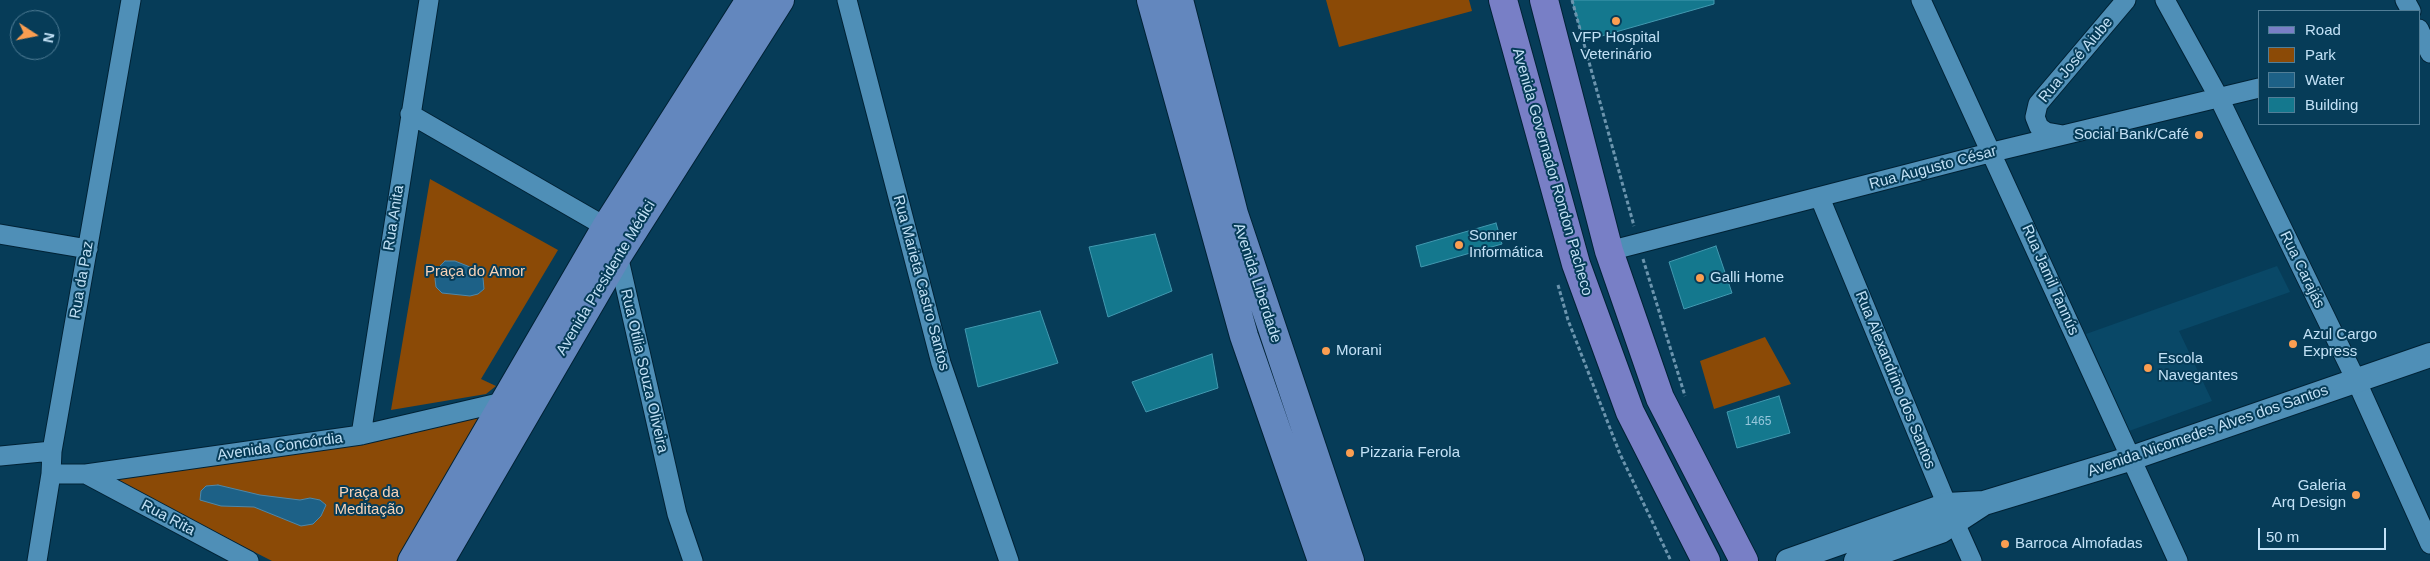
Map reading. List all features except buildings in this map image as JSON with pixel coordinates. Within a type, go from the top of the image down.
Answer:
[{"type":"main road","name":"Avenida Presidente Médici","points":[[412,561],[507,401],[606,227],[750,0]]},
{"type":"main road","name":"Avenida Presidente Médici","points":[[440,561],[618,255],[780,0]]},
{"type":"main road","name":"Avenida Liberdade","points":[[1151,0],[1244,336],[1322,561]]},
{"type":"main road","name":"Avenida Liberdade","points":[[1179,0],[1234,214],[1350,561]]},
{"type":"main road","name":"Avenida Governador Rondon Pacheco","points":[[1503,0],[1576,264],[1630,412],[1696,554]]},
{"type":"main road","points":[[1544,0],[1609,252],[1660,398],[1744,561]]},
{"type":"main road","points":[[1264,393],[1291,383]]},
{"type":"street","name":"Rua da Paz","points":[[37,561],[52,474],[52,451],[131,0]]},
{"type":"street","name":"Rua Anita","points":[[361,436],[429,0]]},
{"type":"street","name":"Rua Marieta Castro Santos","points":[[847,0],[941,362],[1009,561]]},
{"type":"street","name":"Rua Jamil Tannús","points":[[1921,0],[1993,152],[2129,459],[2178,561]]},
{"type":"street","name":"Rua José Aiube","points":[[2064,135],[2046,132],[2039,127],[2035,117],[2038,104],[2126,0]]},
{"type":"street","name":"Rua Carajás","points":[[2166,0],[2218,96],[2356,380],[2430,544]]},
{"type":"street","points":[[2420,32],[2427,52]]},
{"type":"street","name":"Rua Augusto César","points":[[1609,252],[1993,152],[2218,96],[2258,88]]},
{"type":"street","points":[[410,114],[606,227]]},
{"type":"street","name":"Rua Alexandrino dos Santos","points":[[1820,198],[1944,518],[1972,561]]},
{"type":"street","name":"Rua Otilia Souza Oliveira","points":[[606,227],[618,255],[677,514],[693,561]]},
{"type":"street","points":[[0,234],[88,249]]},
{"type":"street","name":"Avenida Nicomedes Alves dos Santos","points":[[1788,561],[1944,518],[1984,503],[2129,459],[2430,355]]},
{"type":"street","name":"Avenida Concórdia","points":[[52,474],[86,474],[361,436],[507,401]]},
{"type":"street","points":[[0,456],[52,451]]},
{"type":"street","name":"Rua Rita","points":[[86,474],[249,561]]},
{"type":"street","name":"Avenida Nicomedes Alves dos Santos","points":[[1856,561],[1944,518]]},
{"type":"path","points":[[1572,0],[1639,244],[1686,400]]},
{"type":"shaded area","name":"Escola Navegantes","points":[[2277,266],[2290,292],[2179,331],[2212,401],[2129,431],[2086,334]]},
{"type":"green space","points":[[1326,0],[1469,0],[1472,11],[1339,47]]},
{"type":"green space","name":"Praça do Amor","points":[[430,179],[558,250],[481,379],[496,386],[486,394],[391,410]]},
{"type":"green space","points":[[1765,337],[1791,384],[1714,409],[1700,361]]},
{"type":"green space","name":"Praça da Meditação","points":[[496,411],[403,561],[272,561],[112,479]]},
{"type":"water","points":[[445,261],[455,261],[475,269],[483,278],[484,289],[478,294],[470,296],[442,293],[436,287],[435,279],[438,268]]},
{"type":"water","points":[[218,485],[260,495],[300,500],[310,498],[320,500],[326,505],[321,516],[313,524],[301,526],[254,507],[221,506],[200,500],[201,491],[206,486]]},
{"type":"place","name":"VFP Hospital Veterinário","points":[[1616,21]]},
{"type":"place","name":"Social Bank/Café","points":[[2199,135]]},
{"type":"place","name":"Sonner Informática","points":[[1459,245]]},
{"type":"place","name":"Galli Home","points":[[1700,278]]},
{"type":"place","name":"Azul Cargo Express","points":[[2293,344]]},
{"type":"place","name":"Morani","points":[[1326,351]]},
{"type":"place","name":"Escola Navegantes","points":[[2148,368]]},
{"type":"place","name":"Pizzaria Ferola","points":[[1350,453]]},
{"type":"place","name":"Galeria Arq Design","points":[[2356,495]]},
{"type":"place","name":"Barroca Almofadas","points":[[2005,544]]}]
